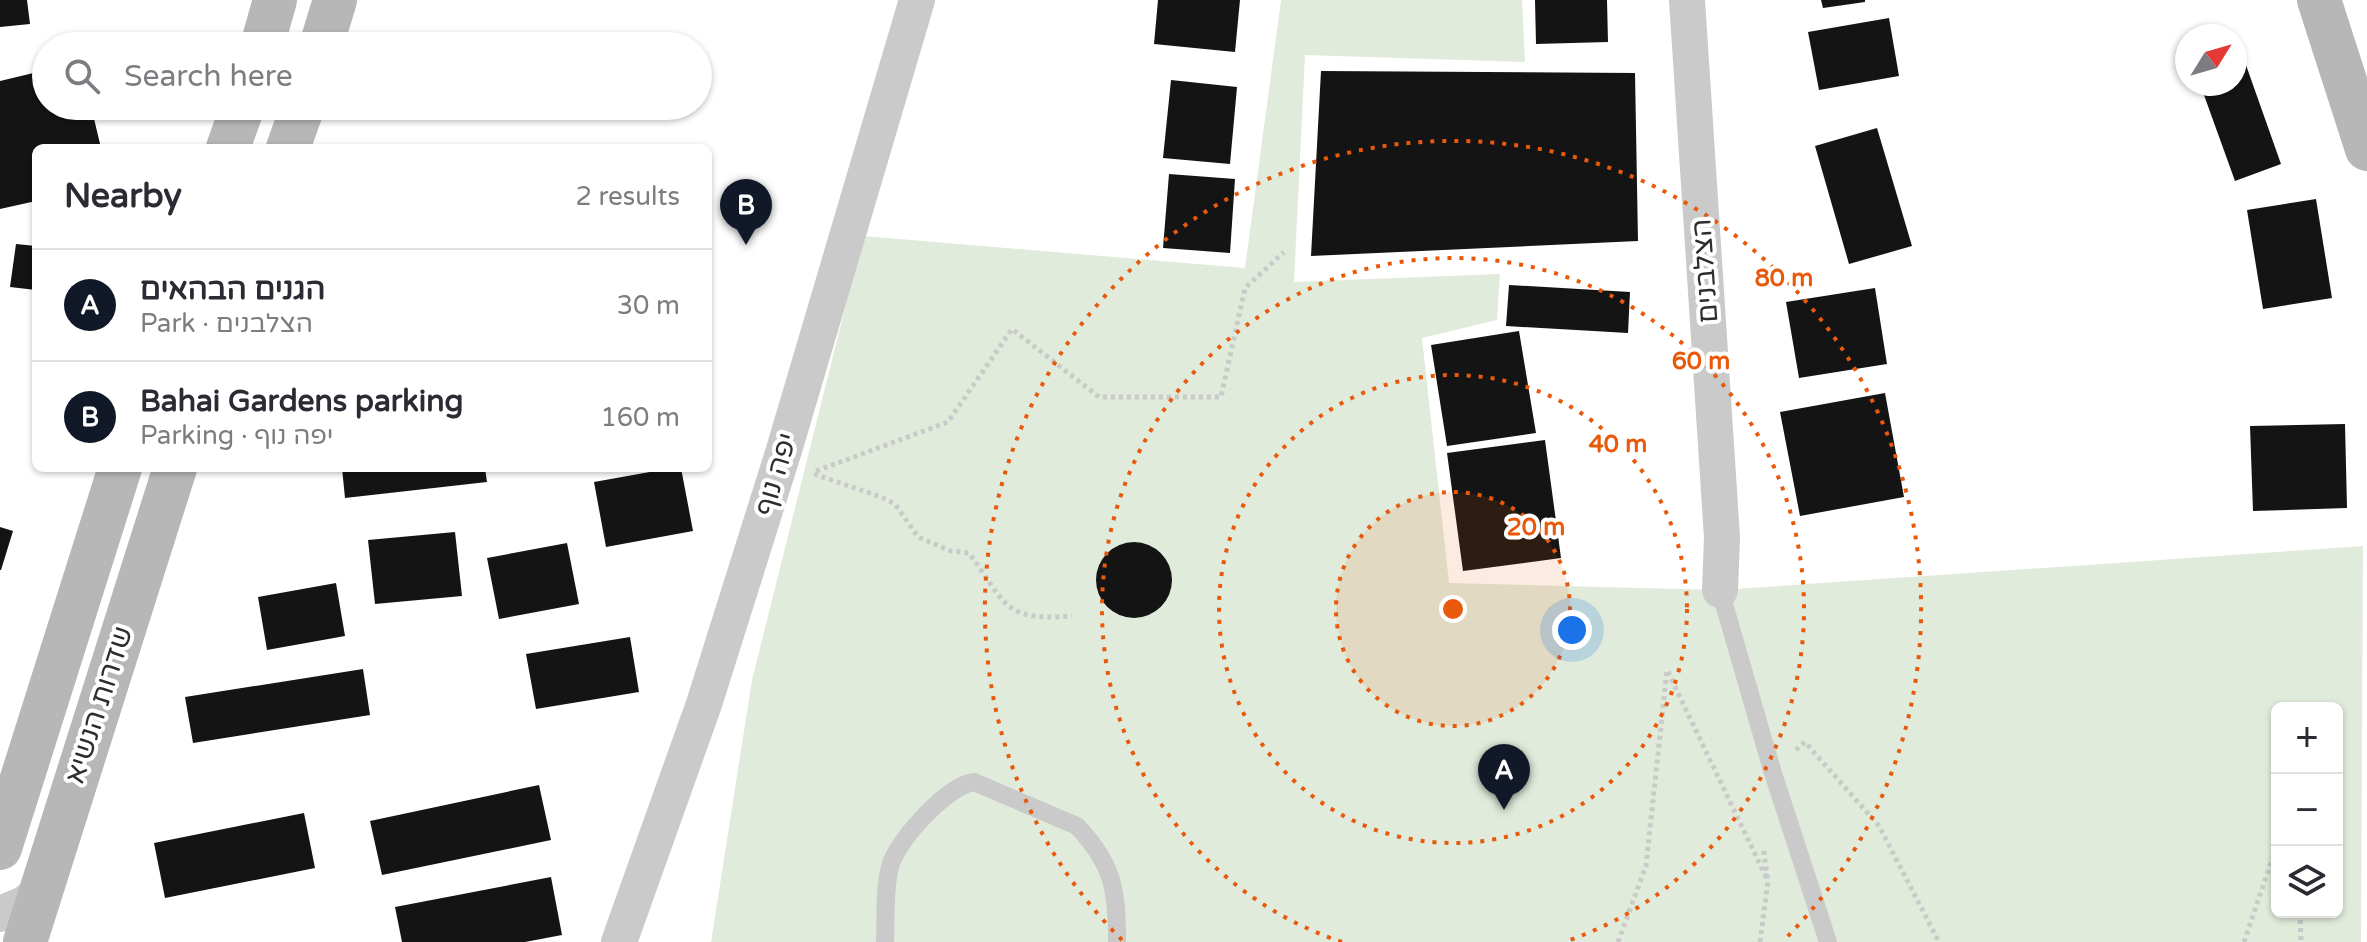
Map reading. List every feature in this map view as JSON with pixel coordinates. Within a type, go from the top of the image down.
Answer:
[{"type":"street","points":[[266,32],[275,0]]},
{"type":"street","points":[[325,32],[335,0]]},
{"type":"street","name":"יפה נוף","points":[[619,942],[704,704],[917,0]]},
{"type":"street","name":"הצלבנים","points":[[1687,0],[1722,537],[1720,590]]},
{"type":"street","points":[[2319,0],[2367,149]]},
{"type":"street","points":[[229,144],[238,120]]},
{"type":"street","points":[[289,144],[298,120]]},
{"type":"street","name":"שדרות הנשיא","points":[[0,848],[9,796],[119,472]]},
{"type":"street","name":"שדרות הנשיא","points":[[25,942],[19,904],[174,472]]},
{"type":"lane","points":[[1720,590],[1772,770],[1828,942]]},
{"type":"lane","points":[[885,942],[890,864],[900,847],[950,790],[974,782],[1077,826],[1090,839],[1104,859],[1118,894],[1117,942]]},
{"type":"path","points":[[1072,616],[1050,618],[1020,614],[991,590],[969,553],[951,551],[918,537],[895,504],[811,473],[948,422],[1012,329],[1099,397],[1221,397],[1245,288],[1284,252]]},
{"type":"path","points":[[1618,942],[1646,866],[1667,670],[1768,881],[1760,942]]},
{"type":"path","points":[[1772,770],[1805,742],[1879,826],[1939,942]]},
{"type":"path","points":[[2244,942],[2277,846]]},
{"type":"path","points":[[2300,918],[2301,942]]},
{"type":"green space","points":[[1281,0],[1522,0],[1525,62],[1305,55],[1294,282],[1500,274],[1497,320],[1422,338],[1449,583],[1720,590],[2363,546],[2361,942],[711,942],[752,680],[863,236],[1245,268]]},
{"type":"building","points":[[0,0],[27,0],[30,24],[0,27]]},
{"type":"building","points":[[1158,0],[1240,0],[1235,52],[1154,44]]},
{"type":"building","points":[[1535,0],[1607,0],[1608,42],[1536,44]]},
{"type":"building","points":[[1821,0],[1865,0],[1865,2],[1823,8]]},
{"type":"building","points":[[1889,18],[1899,76],[1819,90],[1808,32]]},
{"type":"building","points":[[2247,68],[2281,164],[2235,181],[2204,96],[2247,96]]},
{"type":"building","points":[[1321,71],[1635,73],[1638,241],[1311,256]]},
{"type":"building","points":[[32,73],[32,120],[94,120],[100,144],[32,144],[32,202],[0,209],[0,81]]},
{"type":"building","points":[[1171,80],[1237,87],[1230,164],[1163,158]]},
{"type":"building","points":[[1877,128],[1912,246],[1849,264],[1815,146]]},
{"type":"building","points":[[1169,174],[1235,179],[1230,253],[1163,248]]},
{"type":"building","points":[[2316,199],[2332,298],[2263,309],[2247,210]]},
{"type":"building","points":[[16,244],[32,246],[32,290],[10,287]]},
{"type":"building","points":[[1509,285],[1630,292],[1628,333],[1506,326]]},
{"type":"building","points":[[1875,288],[1887,364],[1799,378],[1786,302]]},
{"type":"building","points":[[1519,331],[1536,433],[1447,446],[1431,345]]},
{"type":"building","points":[[1885,393],[1904,497],[1800,516],[1780,412]]},
{"type":"building","points":[[2345,424],[2347,508],[2253,511],[2250,426]]},
{"type":"building","points":[[1545,440],[1561,558],[1463,571],[1447,453]]},
{"type":"building","points":[[342,472],[486,472],[487,482],[345,498]]},
{"type":"building","points":[[650,472],[682,472],[693,531],[606,547],[594,482]]},
{"type":"building","points":[[0,527],[13,531],[1,570],[0,570]]},
{"type":"building","points":[[455,532],[462,596],[375,604],[368,540]]},
{"type":"building","points":[[1134,542],[1148,545],[1161,553],[1169,566],[1172,580],[1169,594],[1161,607],[1148,615],[1134,618],[1120,615],[1107,607],[1099,594],[1096,580],[1099,566],[1107,553],[1120,545]]},
{"type":"building","points":[[567,543],[579,604],[499,619],[487,558]]},
{"type":"building","points":[[336,583],[345,636],[267,650],[258,597]]},
{"type":"building","points":[[630,637],[639,692],[536,709],[526,654]]},
{"type":"building","points":[[363,669],[370,715],[193,743],[185,697]]},
{"type":"building","points":[[539,785],[551,840],[382,875],[370,821]]},
{"type":"building","points":[[304,813],[315,868],[165,898],[154,843]]},
{"type":"building","points":[[551,877],[562,935],[525,942],[402,942],[395,907]]},
{"type":"place","name":"Bahai Gardens parking","points":[[746,245]]},
{"type":"place","name":"הגנים הבהאים","points":[[1504,810]]}]
